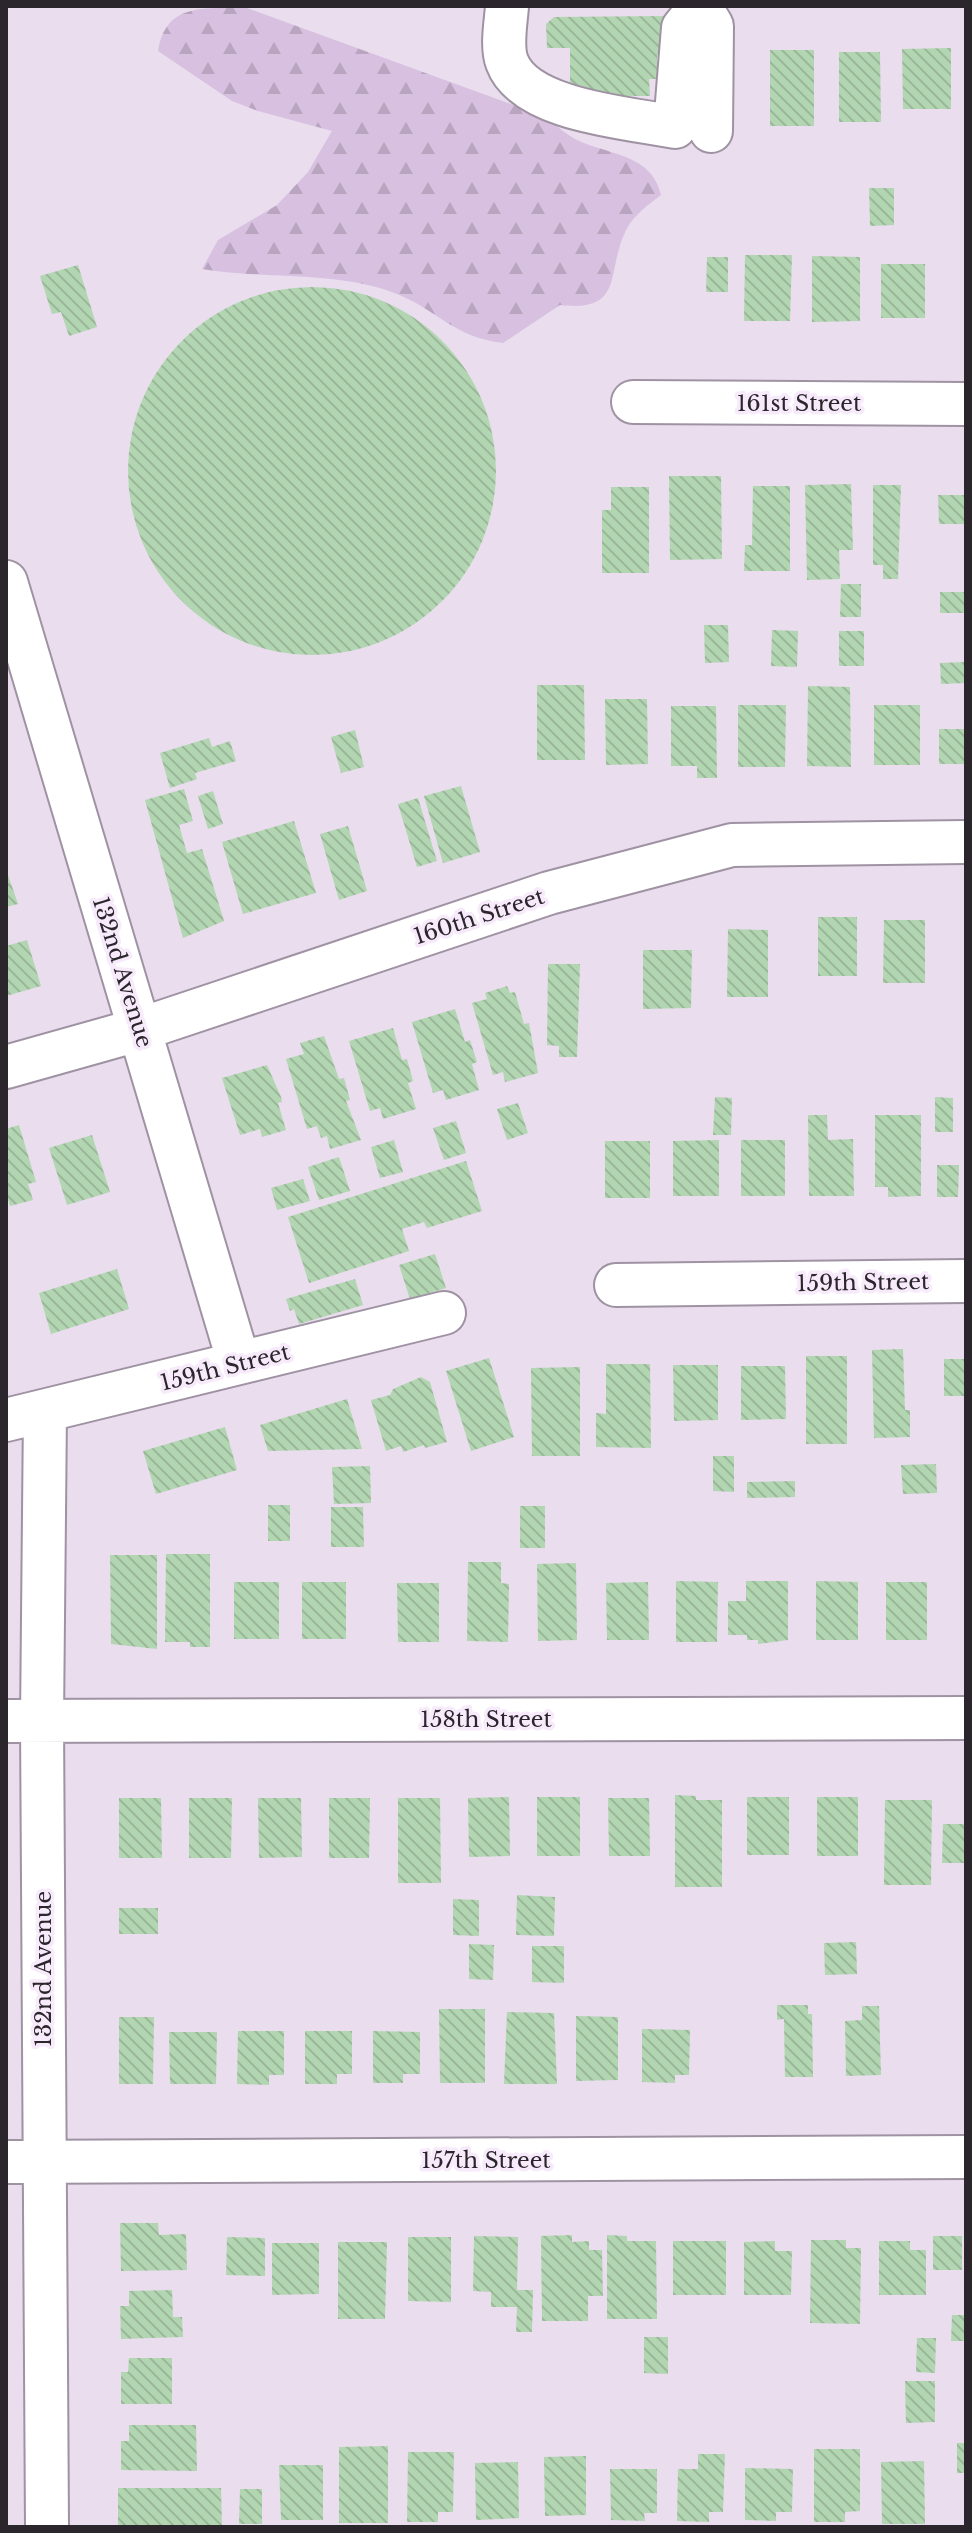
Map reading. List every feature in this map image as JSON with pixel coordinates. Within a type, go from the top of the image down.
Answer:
[{"type":"street","points":[[507,6],[505,57],[512,74],[527,87],[575,108],[675,127],[683,28],[700,7],[712,26],[711,131]]},
{"type":"street","name":"161st Street","points":[[633,402],[966,404]]},
{"type":"street","name":"132nd Avenue","points":[[6,582],[239,1363]]},
{"type":"street","name":"160th Street","points":[[6,1067],[141,1029],[549,893],[732,845],[966,842]]},
{"type":"street","name":"159th Street","points":[[616,1285],[966,1281]]},
{"type":"street","name":"159th Street","points":[[26,1416],[444,1313]]},
{"type":"street","name":"132nd Avenue","points":[[26,1416],[24,2162],[47,2527]]},
{"type":"street","name":"158th Street","points":[[24,1721],[966,1718]]},
{"type":"street","name":"157th Street","points":[[24,2162],[966,2157]]},
{"type":"green space","points":[[247,8],[544,116],[575,139],[626,157],[648,171],[661,195],[639,213],[626,230],[609,289],[603,297],[580,306],[560,305],[503,343],[471,335],[412,301],[373,286],[325,278],[202,269],[218,240],[277,205],[308,172],[332,131],[232,101],[158,51],[162,35],[179,16],[203,9]]},
{"type":"building","points":[[664,16],[665,55],[657,55],[658,79],[649,79],[650,96],[570,96],[570,48],[547,48],[546,24],[554,17]]},
{"type":"building","points":[[951,48],[951,109],[903,109],[902,49]]},
{"type":"building","points":[[770,50],[814,50],[814,126],[770,126]]},
{"type":"building","points":[[839,52],[880,52],[881,122],[839,122]]},
{"type":"building","points":[[869,188],[894,188],[894,225],[870,226]]},
{"type":"building","points":[[745,255],[792,255],[790,321],[744,321]]},
{"type":"building","points":[[812,256],[860,257],[860,321],[812,322]]},
{"type":"building","points":[[707,257],[728,257],[728,292],[706,292]]},
{"type":"building","points":[[881,264],[925,264],[925,318],[881,318]]},
{"type":"building","points":[[78,265],[97,327],[69,336],[61,312],[52,314],[40,276]]},
{"type":"building","points":[[312,287],[348,291],[382,301],[414,318],[442,341],[465,369],[482,401],[492,435],[496,471],[492,507],[482,541],[465,573],[442,601],[414,624],[382,641],[348,651],[312,655],[276,651],[242,641],[210,624],[182,601],[159,573],[142,541],[132,507],[128,471],[132,435],[142,401],[159,369],[182,341],[210,318],[242,301],[276,291]]},
{"type":"building","points":[[669,476],[721,476],[722,559],[670,560]]},
{"type":"building","points":[[851,484],[853,550],[839,550],[840,579],[807,580],[805,485]]},
{"type":"building","points":[[873,485],[901,485],[898,579],[883,579],[883,565],[873,565]]},
{"type":"building","points":[[753,486],[790,486],[790,571],[744,571],[745,545],[752,545]]},
{"type":"building","points":[[611,487],[649,487],[649,573],[602,573],[602,510],[611,510]]},
{"type":"building","points":[[938,495],[966,495],[966,524],[939,524]]},
{"type":"building","points":[[841,584],[861,584],[861,617],[840,617]]},
{"type":"building","points":[[940,592],[966,592],[966,613],[940,613]]},
{"type":"building","points":[[704,625],[728,625],[729,662],[705,663]]},
{"type":"building","points":[[772,630],[798,631],[797,667],[771,666]]},
{"type":"building","points":[[839,631],[864,631],[864,666],[839,666]]},
{"type":"building","points":[[966,662],[966,683],[941,684],[940,663]]},
{"type":"building","points":[[537,685],[584,685],[585,760],[537,760]]},
{"type":"building","points":[[808,686],[850,687],[851,767],[807,766]]},
{"type":"building","points":[[605,699],[647,699],[648,764],[606,765]]},
{"type":"building","points":[[738,705],[786,705],[785,767],[738,767]]},
{"type":"building","points":[[874,705],[920,705],[920,765],[874,765]]},
{"type":"building","points":[[671,706],[716,706],[717,778],[697,778],[697,766],[671,766]]},
{"type":"building","points":[[939,729],[966,729],[966,764],[939,764]]},
{"type":"building","points":[[355,730],[364,767],[341,773],[331,737]]},
{"type":"building","points":[[209,738],[212,747],[230,741],[236,761],[195,773],[197,779],[170,788],[160,753]]},
{"type":"building","points":[[461,786],[480,852],[443,863],[424,796]]},
{"type":"building","points":[[184,789],[193,821],[179,825],[187,853],[202,849],[224,921],[183,938],[145,800]]},
{"type":"building","points":[[213,791],[223,824],[208,829],[198,796]]},
{"type":"building","points":[[418,798],[437,861],[417,867],[398,804]]},
{"type":"building","points":[[294,821],[316,893],[243,914],[222,842]]},
{"type":"building","points":[[348,826],[367,891],[339,900],[320,834]]},
{"type":"building","points":[[6,869],[18,904],[6,907]]},
{"type":"building","points":[[818,917],[857,917],[857,976],[818,976]]},
{"type":"building","points":[[884,920],[925,920],[925,983],[883,983]]},
{"type":"building","points":[[728,929],[768,930],[768,997],[727,997]]},
{"type":"building","points":[[27,940],[41,986],[6,996],[6,946]]},
{"type":"building","points":[[643,950],[692,950],[691,1008],[643,1009]]},
{"type":"building","points":[[548,964],[580,964],[577,1057],[559,1057],[559,1046],[547,1045]]},
{"type":"building","points":[[507,986],[510,993],[515,992],[524,1024],[529,1023],[538,1073],[505,1082],[503,1072],[493,1075],[472,1003],[487,999],[485,993]]},
{"type":"building","points":[[455,1009],[465,1042],[470,1040],[477,1062],[472,1064],[479,1090],[446,1100],[443,1090],[433,1093],[412,1022]]},
{"type":"building","points":[[393,1028],[402,1060],[407,1059],[413,1081],[408,1083],[416,1109],[383,1119],[380,1108],[370,1111],[349,1041]]},
{"type":"building","points":[[324,1036],[339,1079],[344,1078],[350,1100],[346,1101],[361,1140],[330,1149],[327,1136],[321,1138],[317,1126],[307,1129],[286,1059],[304,1054],[300,1043]]},
{"type":"building","points":[[267,1065],[281,1097],[282,1102],[278,1103],[286,1130],[262,1137],[260,1129],[240,1135],[222,1078]]},
{"type":"building","points":[[715,1097],[732,1098],[731,1135],[713,1135]]},
{"type":"building","points":[[935,1097],[953,1098],[953,1132],[935,1132]]},
{"type":"building","points":[[518,1103],[528,1133],[507,1140],[497,1109]]},
{"type":"building","points":[[808,1115],[827,1115],[828,1140],[853,1139],[854,1196],[809,1196]]},
{"type":"building","points":[[875,1115],[921,1115],[921,1196],[888,1197],[888,1187],[875,1187]]},
{"type":"building","points":[[456,1121],[466,1153],[444,1160],[433,1128]]},
{"type":"building","points":[[19,1125],[36,1182],[28,1184],[33,1200],[10,1206],[6,1192],[6,1129]]},
{"type":"building","points":[[92,1135],[110,1192],[67,1205],[49,1148]]},
{"type":"building","points":[[394,1140],[403,1172],[380,1178],[371,1147]]},
{"type":"building","points":[[719,1140],[719,1196],[673,1196],[673,1141]]},
{"type":"building","points":[[741,1140],[785,1140],[785,1196],[741,1196]]},
{"type":"building","points":[[605,1141],[650,1141],[650,1198],[605,1198]]},
{"type":"building","points":[[339,1157],[350,1191],[319,1200],[308,1167]]},
{"type":"building","points":[[466,1161],[482,1211],[427,1228],[424,1222],[402,1229],[409,1251],[309,1283],[288,1217]]},
{"type":"building","points":[[937,1165],[959,1165],[958,1197],[937,1197]]},
{"type":"building","points":[[303,1179],[310,1201],[277,1210],[271,1188]]},
{"type":"building","points":[[435,1254],[446,1288],[410,1299],[399,1265]]},
{"type":"building","points":[[117,1269],[129,1309],[51,1334],[39,1293]]},
{"type":"building","points":[[355,1279],[363,1305],[299,1324],[294,1309],[290,1311],[286,1299]]},
{"type":"building","points":[[903,1349],[905,1410],[910,1410],[910,1437],[874,1438],[872,1350]]},
{"type":"building","points":[[806,1356],[847,1356],[847,1444],[806,1444]]},
{"type":"building","points":[[489,1358],[514,1437],[471,1451],[446,1371]]},
{"type":"building","points":[[944,1359],[966,1359],[966,1396],[944,1396]]},
{"type":"building","points":[[606,1364],[650,1364],[651,1448],[596,1447],[596,1413],[606,1414]]},
{"type":"building","points":[[673,1365],[718,1365],[718,1420],[674,1421]]},
{"type":"building","points":[[741,1366],[785,1366],[786,1419],[741,1420]]},
{"type":"building","points":[[580,1367],[580,1456],[532,1456],[531,1368]]},
{"type":"building","points":[[421,1377],[430,1382],[447,1442],[403,1452],[401,1446],[386,1451],[371,1400],[390,1395],[393,1389]]},
{"type":"building","points":[[347,1399],[362,1449],[268,1451],[260,1425]]},
{"type":"building","points":[[225,1427],[237,1470],[156,1494],[143,1451]]},
{"type":"building","points":[[713,1456],[734,1456],[734,1492],[713,1491]]},
{"type":"building","points":[[936,1464],[937,1493],[903,1494],[901,1465]]},
{"type":"building","points":[[370,1466],[371,1503],[334,1504],[332,1467]]},
{"type":"building","points":[[795,1481],[795,1497],[747,1498],[747,1482]]},
{"type":"building","points":[[268,1505],[290,1505],[290,1541],[268,1541]]},
{"type":"building","points":[[520,1506],[545,1506],[545,1548],[520,1548]]},
{"type":"building","points":[[331,1507],[363,1507],[364,1547],[331,1547]]},
{"type":"building","points":[[166,1554],[210,1554],[210,1647],[190,1647],[190,1642],[165,1642]]},
{"type":"building","points":[[110,1555],[157,1555],[157,1649],[111,1644]]},
{"type":"building","points":[[468,1562],[501,1562],[501,1583],[509,1584],[508,1642],[467,1641]]},
{"type":"building","points":[[576,1563],[577,1640],[538,1641],[537,1564]]},
{"type":"building","points":[[676,1581],[718,1582],[717,1642],[676,1642]]},
{"type":"building","points":[[746,1581],[788,1581],[788,1640],[758,1644],[758,1640],[747,1640],[747,1635],[728,1635],[728,1601],[746,1601]]},
{"type":"building","points":[[816,1581],[858,1582],[858,1640],[816,1640]]},
{"type":"building","points":[[234,1582],[279,1582],[279,1639],[234,1639]]},
{"type":"building","points":[[302,1582],[346,1582],[346,1639],[302,1639]]},
{"type":"building","points":[[648,1582],[649,1640],[607,1640],[606,1583]]},
{"type":"building","points":[[886,1582],[927,1582],[927,1640],[886,1640]]},
{"type":"building","points":[[397,1583],[439,1583],[439,1642],[398,1642]]},
{"type":"building","points":[[675,1795],[696,1796],[696,1800],[722,1800],[722,1887],[675,1887]]},
{"type":"building","points":[[509,1797],[510,1856],[469,1857],[468,1798]]},
{"type":"building","points":[[537,1797],[580,1797],[580,1856],[537,1856]]},
{"type":"building","points":[[747,1797],[789,1797],[789,1855],[747,1855]]},
{"type":"building","points":[[817,1797],[858,1797],[858,1856],[817,1856]]},
{"type":"building","points":[[119,1798],[161,1798],[162,1858],[119,1858]]},
{"type":"building","points":[[189,1798],[232,1798],[231,1858],[189,1858]]},
{"type":"building","points":[[258,1798],[301,1798],[302,1857],[259,1858]]},
{"type":"building","points":[[329,1798],[370,1798],[369,1858],[329,1858]]},
{"type":"building","points":[[398,1798],[440,1798],[441,1883],[398,1883]]},
{"type":"building","points":[[608,1798],[649,1798],[650,1856],[609,1856]]},
{"type":"building","points":[[885,1800],[932,1800],[931,1885],[884,1885]]},
{"type":"building","points":[[943,1824],[966,1824],[966,1863],[942,1863]]},
{"type":"building","points":[[517,1895],[555,1897],[554,1936],[516,1935]]},
{"type":"building","points":[[453,1899],[479,1900],[479,1936],[453,1935]]},
{"type":"building","points":[[119,1908],[158,1908],[158,1934],[119,1934]]},
{"type":"building","points":[[856,1942],[857,1974],[825,1975],[824,1943]]},
{"type":"building","points":[[469,1944],[494,1945],[493,1980],[469,1979]]},
{"type":"building","points":[[532,1946],[564,1946],[564,1983],[532,1982]]},
{"type":"building","points":[[777,2005],[808,2005],[808,2014],[812,2014],[813,2077],[785,2077],[784,2019],[777,2020]]},
{"type":"building","points":[[862,2006],[879,2006],[881,2075],[846,2076],[845,2021],[862,2020]]},
{"type":"building","points":[[439,2009],[485,2009],[485,2083],[440,2083]]},
{"type":"building","points":[[507,2012],[554,2013],[557,2084],[504,2084]]},
{"type":"building","points":[[576,2016],[618,2017],[618,2080],[576,2081]]},
{"type":"building","points":[[119,2017],[154,2017],[153,2084],[119,2084]]},
{"type":"building","points":[[642,2029],[690,2030],[689,2075],[675,2075],[675,2083],[642,2082]]},
{"type":"building","points":[[238,2031],[284,2031],[284,2075],[269,2075],[269,2085],[237,2084]]},
{"type":"building","points":[[305,2031],[352,2031],[352,2074],[337,2074],[337,2084],[305,2084]]},
{"type":"building","points":[[373,2031],[420,2032],[420,2074],[403,2074],[403,2083],[373,2083]]},
{"type":"building","points":[[169,2032],[217,2032],[216,2084],[170,2084]]},
{"type":"building","points":[[120,2223],[158,2223],[159,2235],[186,2234],[187,2270],[121,2271]]},
{"type":"building","points":[[572,2235],[572,2242],[589,2241],[589,2250],[602,2250],[603,2296],[588,2296],[588,2321],[542,2321],[541,2236]]},
{"type":"building","points":[[607,2235],[627,2236],[627,2241],[656,2241],[657,2319],[607,2319]]},
{"type":"building","points":[[474,2236],[518,2237],[517,2290],[533,2290],[532,2332],[516,2332],[517,2307],[491,2307],[491,2292],[473,2291]]},
{"type":"building","points":[[933,2236],[962,2236],[962,2270],[933,2270]]},
{"type":"building","points":[[227,2237],[265,2238],[265,2276],[226,2275]]},
{"type":"building","points":[[408,2237],[451,2237],[451,2302],[408,2301]]},
{"type":"building","points":[[811,2240],[846,2240],[846,2248],[861,2248],[860,2324],[810,2323]]},
{"type":"building","points":[[673,2241],[726,2241],[726,2295],[673,2295]]},
{"type":"building","points":[[775,2241],[775,2251],[792,2251],[791,2295],[744,2295],[744,2242]]},
{"type":"building","points":[[879,2241],[910,2241],[910,2250],[926,2250],[926,2295],[879,2295]]},
{"type":"building","points":[[338,2242],[387,2242],[385,2319],[338,2319]]},
{"type":"building","points":[[272,2243],[319,2243],[319,2294],[272,2295]]},
{"type":"building","points":[[172,2290],[173,2317],[182,2317],[183,2337],[121,2339],[120,2306],[129,2306],[129,2291]]},
{"type":"building","points":[[952,2315],[966,2315],[966,2341],[951,2341]]},
{"type":"building","points":[[644,2337],[668,2337],[668,2374],[644,2373]]},
{"type":"building","points":[[917,2338],[936,2338],[935,2373],[916,2372]]},
{"type":"building","points":[[129,2358],[172,2358],[172,2404],[121,2404],[121,2372],[128,2372]]},
{"type":"building","points":[[905,2381],[935,2381],[935,2422],[906,2423]]},
{"type":"building","points":[[129,2425],[196,2425],[197,2471],[121,2470],[121,2441],[129,2441]]},
{"type":"building","points":[[957,2443],[966,2443],[966,2473],[957,2473]]},
{"type":"building","points":[[388,2446],[388,2523],[339,2523],[339,2447]]},
{"type":"building","points":[[814,2449],[860,2449],[860,2511],[845,2512],[845,2522],[814,2522]]},
{"type":"building","points":[[408,2452],[454,2452],[453,2512],[438,2512],[438,2522],[407,2522]]},
{"type":"building","points":[[698,2454],[725,2454],[723,2512],[709,2512],[709,2522],[677,2521],[678,2469],[698,2469]]},
{"type":"building","points":[[586,2456],[586,2515],[545,2516],[544,2457]]},
{"type":"building","points":[[924,2461],[925,2524],[882,2524],[881,2462]]},
{"type":"building","points":[[518,2462],[519,2518],[476,2520],[475,2463]]},
{"type":"building","points":[[279,2465],[323,2465],[323,2520],[281,2520]]},
{"type":"building","points":[[745,2468],[793,2469],[792,2512],[776,2512],[776,2521],[745,2520]]},
{"type":"building","points":[[610,2469],[657,2469],[657,2513],[644,2513],[645,2521],[611,2520]]},
{"type":"building","points":[[118,2488],[221,2488],[222,2526],[118,2525]]},
{"type":"building","points":[[240,2489],[262,2489],[262,2524],[239,2524]]}]
